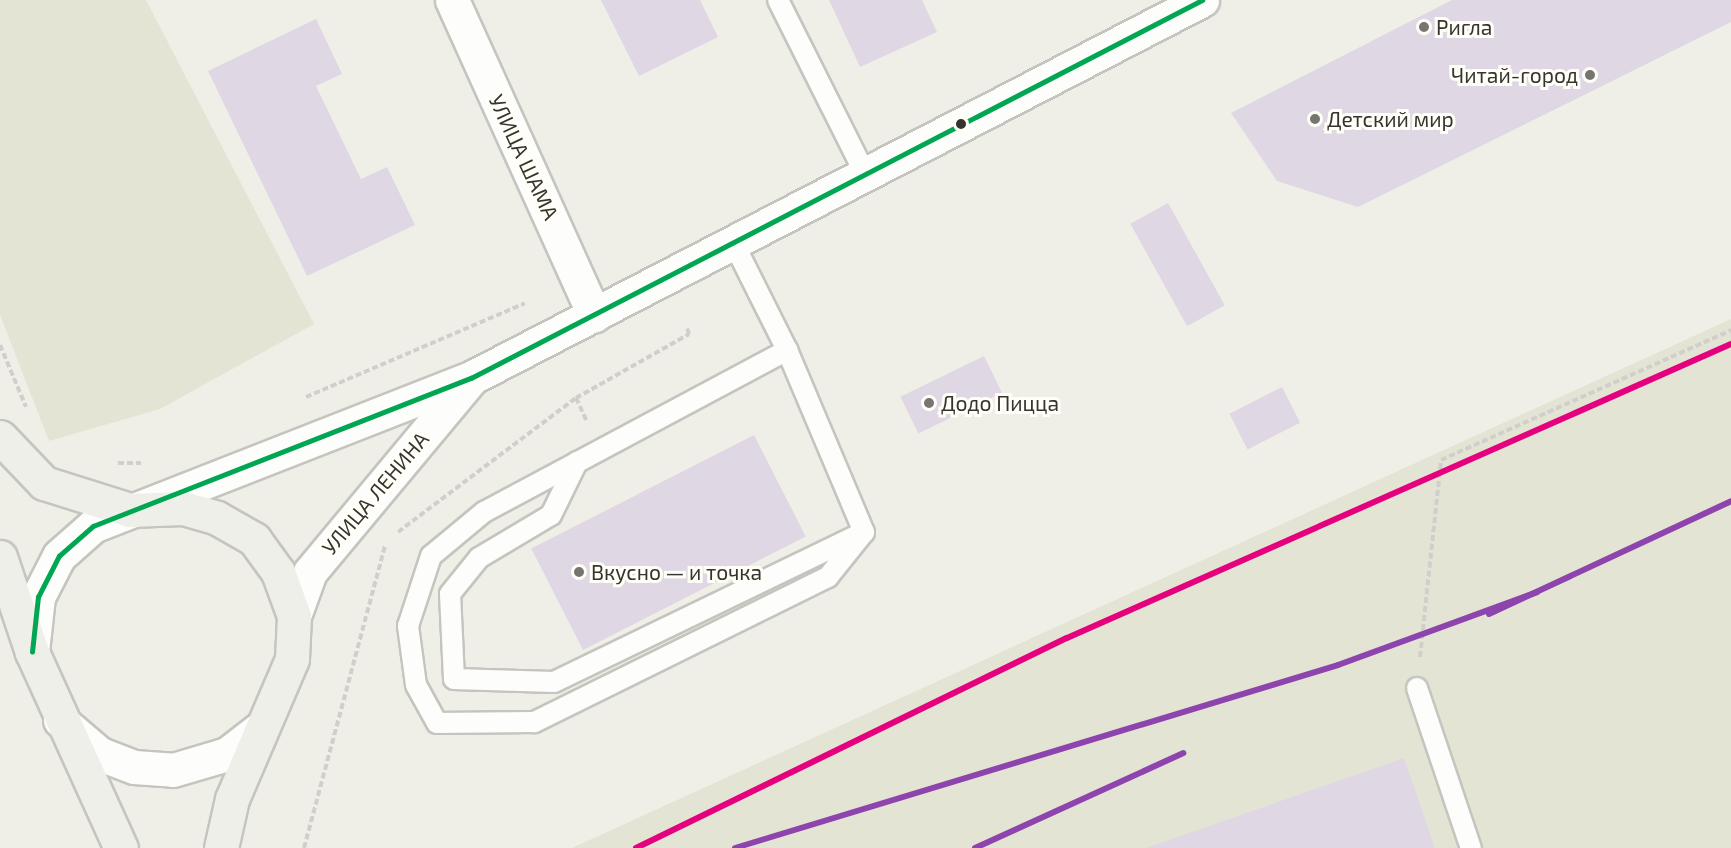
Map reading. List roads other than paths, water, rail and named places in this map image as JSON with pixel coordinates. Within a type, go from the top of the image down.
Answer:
[{"type":"main road","points":[[0,437],[44,483],[129,510]]},
{"type":"main road","name":"УЛИЦА ЛЕНИНА","points":[[129,510],[183,507],[217,518],[254,539],[278,572],[294,616],[292,659],[232,799],[221,848]]},
{"type":"main road","points":[[3,577],[32,652]]},
{"type":"main road","name":"УЛИЦА ЛЕНИНА","points":[[32,652],[60,720],[121,848]]},
{"type":"street","name":"УЛИЦА ШАМА","points":[[452,0],[594,315]]},
{"type":"street","name":"УЛИЦА ЛЕНИНА","points":[[32,652],[38,597],[59,556],[93,526],[471,378],[1202,0]]},
{"type":"street","name":"УЛИЦА ЛЕНИНА","points":[[294,616],[310,572],[471,378]]},
{"type":"street","name":"УЛИЦА ЛЕНИНА","points":[[60,720],[100,754],[134,767],[173,770],[228,754],[262,727]]},
{"type":"lane","points":[[778,0],[865,174]]},
{"type":"lane","points":[[733,242],[787,350],[864,532]]},
{"type":"lane","points":[[787,350],[484,512],[431,556],[408,626],[416,685],[437,723],[534,722],[828,577],[864,532]]},
{"type":"lane","points":[[577,462],[551,515],[480,558],[450,594],[454,680],[554,682],[864,532]]},
{"type":"lane","points":[[1417,688],[1471,848]]},
{"type":"place","name":"Ригла","points":[[1424,27]]},
{"type":"place","name":"Читай-город","points":[[1590,75]]},
{"type":"place","name":"Детский мир","points":[[1315,119]]},
{"type":"place","name":"Додо Пицца","points":[[929,403]]},
{"type":"place","name":"Вкусно — и точка","points":[[579,572]]}]
